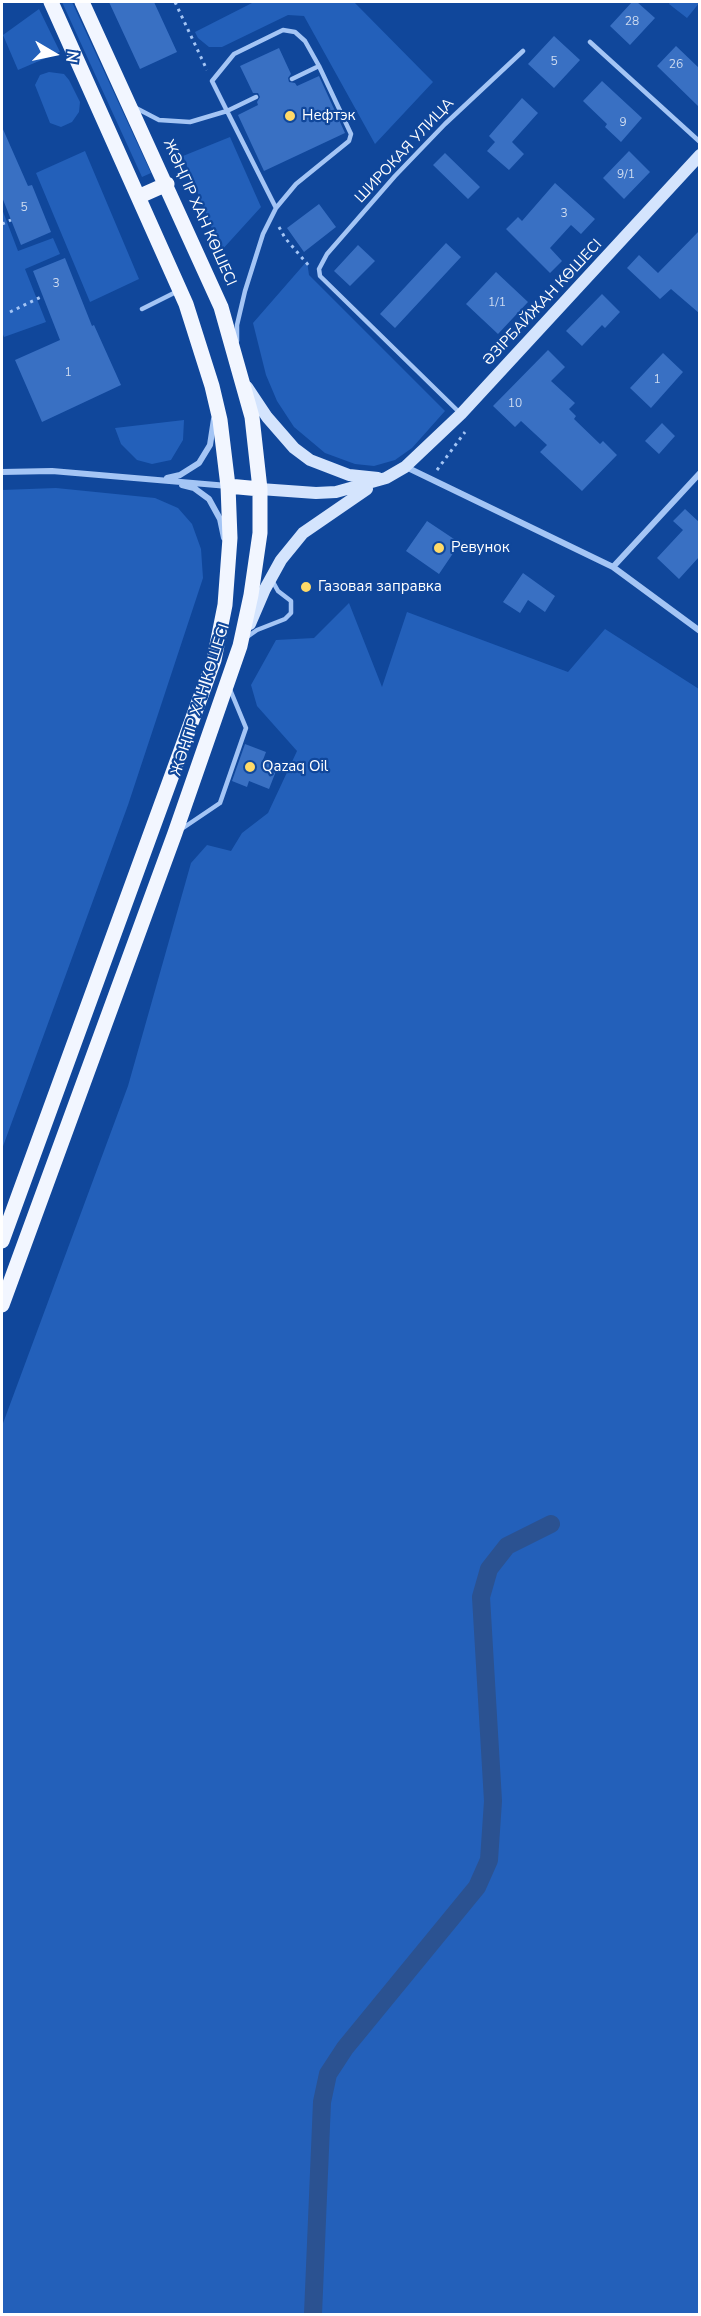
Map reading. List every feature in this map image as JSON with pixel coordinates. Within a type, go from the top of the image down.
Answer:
[{"type":"main road","name":"ЖӘҢГІР ХАН КӨШЕСІ","points":[[2,1241],[214,660],[225,605],[229,563],[228,486],[212,386],[180,290],[140,196],[51,2]]},
{"type":"main road","name":"ЖӘҢГІР ХАН КӨШЕСІ","points":[[2,1305],[175,832],[240,646],[251,595],[260,533],[260,489],[252,417],[221,307],[167,184],[82,2]]},
{"type":"main road","name":"ӘЗІРБАЙЖАН КӨШЕСІ","points":[[386,478],[405,467],[461,414],[699,155]]},
{"type":"main road","points":[[140,196],[167,184]]},
{"type":"main road","points":[[238,368],[267,417],[294,448],[310,460],[348,475],[386,478]]},
{"type":"main road","points":[[228,486],[336,492],[386,478]]},
{"type":"main road","points":[[240,646],[277,568],[303,533],[332,511],[386,478]]},
{"type":"street","points":[[161,480],[180,475],[199,463],[210,445],[214,422],[212,386]]},
{"type":"street","points":[[405,467],[613,567],[699,631]]},
{"type":"street","points":[[2,472],[52,471],[228,486]]},
{"type":"street","points":[[613,567],[699,473]]},
{"type":"street","points":[[161,480],[194,488],[209,499],[220,519],[229,563]]},
{"type":"lane","points":[[238,368],[237,325],[263,234],[272,215],[296,184],[349,141],[351,134],[319,66],[301,35],[289,29],[234,54],[212,81],[276,208]]},
{"type":"lane","points":[[590,42],[699,142]]},
{"type":"lane","name":"ШИРОКАЯ УЛИЦА","points":[[321,276],[321,262],[395,176],[445,124],[523,51]]},
{"type":"lane","points":[[292,79],[319,66]]},
{"type":"lane","points":[[129,103],[144,114],[166,120],[190,122],[227,111],[256,97]]},
{"type":"lane","points":[[321,276],[461,414]]},
{"type":"lane","points":[[142,309],[180,290]]},
{"type":"lane","points":[[240,646],[257,630],[285,619],[291,613],[291,602],[274,584],[277,568]]},
{"type":"lane","points":[[175,832],[220,803],[246,728],[227,681]]},
{"type":"path","points":[[174,2],[212,81]]},
{"type":"path","points":[[272,215],[285,238],[321,276]]},
{"type":"path","points":[[2,224],[11,220]]},
{"type":"path","points":[[10,312],[43,296]]},
{"type":"shaded area","points":[[62,2],[72,2],[151,173],[142,177]]},
{"type":"shaded area","points":[[254,2],[354,2],[433,82],[375,144],[304,16],[288,15],[222,47],[209,47],[198,38],[195,32]]},
{"type":"shaded area","points":[[670,2],[700,2],[687,18],[669,4]]},
{"type":"shaded area","points":[[39,9],[60,52],[18,70],[3,35]]},
{"type":"shaded area","points":[[49,72],[64,74],[80,102],[79,112],[72,122],[61,127],[50,123],[35,85],[40,75]]},
{"type":"shaded area","points":[[230,137],[261,207],[221,251],[183,156]]},
{"type":"shaded area","points":[[85,151],[139,279],[90,302],[36,173]]},
{"type":"shaded area","points":[[2,209],[18,251],[53,238],[60,254],[25,269],[46,322],[4,337],[2,332]]},
{"type":"shaded area","points":[[307,261],[309,275],[445,411],[412,448],[395,460],[374,466],[355,464],[325,453],[294,427],[277,401],[266,375],[253,323]]},
{"type":"shaded area","points":[[184,420],[183,440],[171,460],[152,464],[137,460],[121,444],[115,428]]},
{"type":"shaded area","points":[[56,488],[155,498],[178,508],[192,524],[201,549],[203,578],[128,805],[2,1149],[2,490]]},
{"type":"shaded area","points":[[349,603],[382,687],[407,612],[568,672],[605,629],[699,689],[699,2314],[2,2314],[2,1426],[128,1086],[191,863],[207,845],[231,851],[242,833],[268,813],[297,751],[257,706],[251,685],[276,640],[314,638]]},
{"type":"building","points":[[109,2],[154,2],[177,52],[140,69]]},
{"type":"building","points":[[632,2],[637,2],[655,18],[630,45],[610,26]]},
{"type":"building","points":[[554,36],[580,60],[554,88],[528,64]]},
{"type":"building","points":[[676,46],[699,68],[699,107],[657,66]]},
{"type":"building","points":[[279,48],[291,74],[288,78],[289,82],[297,86],[319,76],[345,133],[264,171],[238,115],[258,105],[260,97],[258,93],[253,93],[240,66]]},
{"type":"building","points":[[602,81],[642,118],[621,142],[605,127],[607,124],[583,101]]},
{"type":"building","points":[[522,98],[538,113],[512,142],[524,154],[509,170],[487,151],[495,142],[489,136]]},
{"type":"building","points":[[2,127],[28,186],[32,185],[51,232],[21,245],[2,197]]},
{"type":"building","points":[[629,151],[650,172],[624,199],[603,178]]},
{"type":"building","points":[[445,153],[480,187],[468,199],[433,165]]},
{"type":"building","points":[[555,183],[595,219],[581,234],[571,225],[550,248],[562,261],[550,273],[506,229],[518,217],[522,221]]},
{"type":"building","points":[[319,204],[336,227],[304,252],[287,228]]},
{"type":"building","points":[[699,231],[699,313],[671,289],[660,299],[627,268],[639,255],[658,273]]},
{"type":"building","points":[[446,243],[461,257],[395,328],[380,314]]},
{"type":"building","points":[[358,245],[375,261],[350,286],[334,271]]},
{"type":"building","points":[[65,258],[92,326],[94,325],[121,385],[42,422],[15,360],[60,340],[33,271]]},
{"type":"building","points":[[496,272],[528,302],[498,334],[466,304]]},
{"type":"building","points":[[602,294],[620,312],[605,328],[602,325],[582,346],[566,331]]},
{"type":"building","points":[[548,350],[565,367],[551,381],[575,403],[569,409],[576,416],[574,419],[600,444],[603,441],[617,455],[582,491],[540,452],[547,445],[521,421],[515,427],[493,406]]},
{"type":"building","points":[[663,353],[683,372],[651,408],[630,388]]},
{"type":"building","points":[[662,423],[675,436],[659,454],[645,441]]},
{"type":"building","points":[[685,509],[699,522],[699,557],[679,579],[657,558],[683,530],[673,521]]},
{"type":"building","points":[[427,521],[460,543],[439,574],[406,551]]},
{"type":"building","points":[[523,573],[555,596],[545,612],[528,600],[520,613],[503,602]]},
{"type":"building","points":[[245,744],[266,752],[263,760],[278,766],[269,789],[249,781],[247,787],[232,781]]},
{"type":"waterway","points":[[313,2314],[322,2102],[328,2074],[345,2048],[477,1887],[489,1860],[493,1801],[481,1597],[489,1569],[507,1546],[551,1524]]},
{"type":"place","name":"Нефтэк","points":[[290,116]]},
{"type":"place","name":"Ревунок","points":[[439,548]]},
{"type":"place","name":"Газовая заправка","points":[[306,587]]},
{"type":"place","name":"Qazaq Oil","points":[[250,767]]}]
